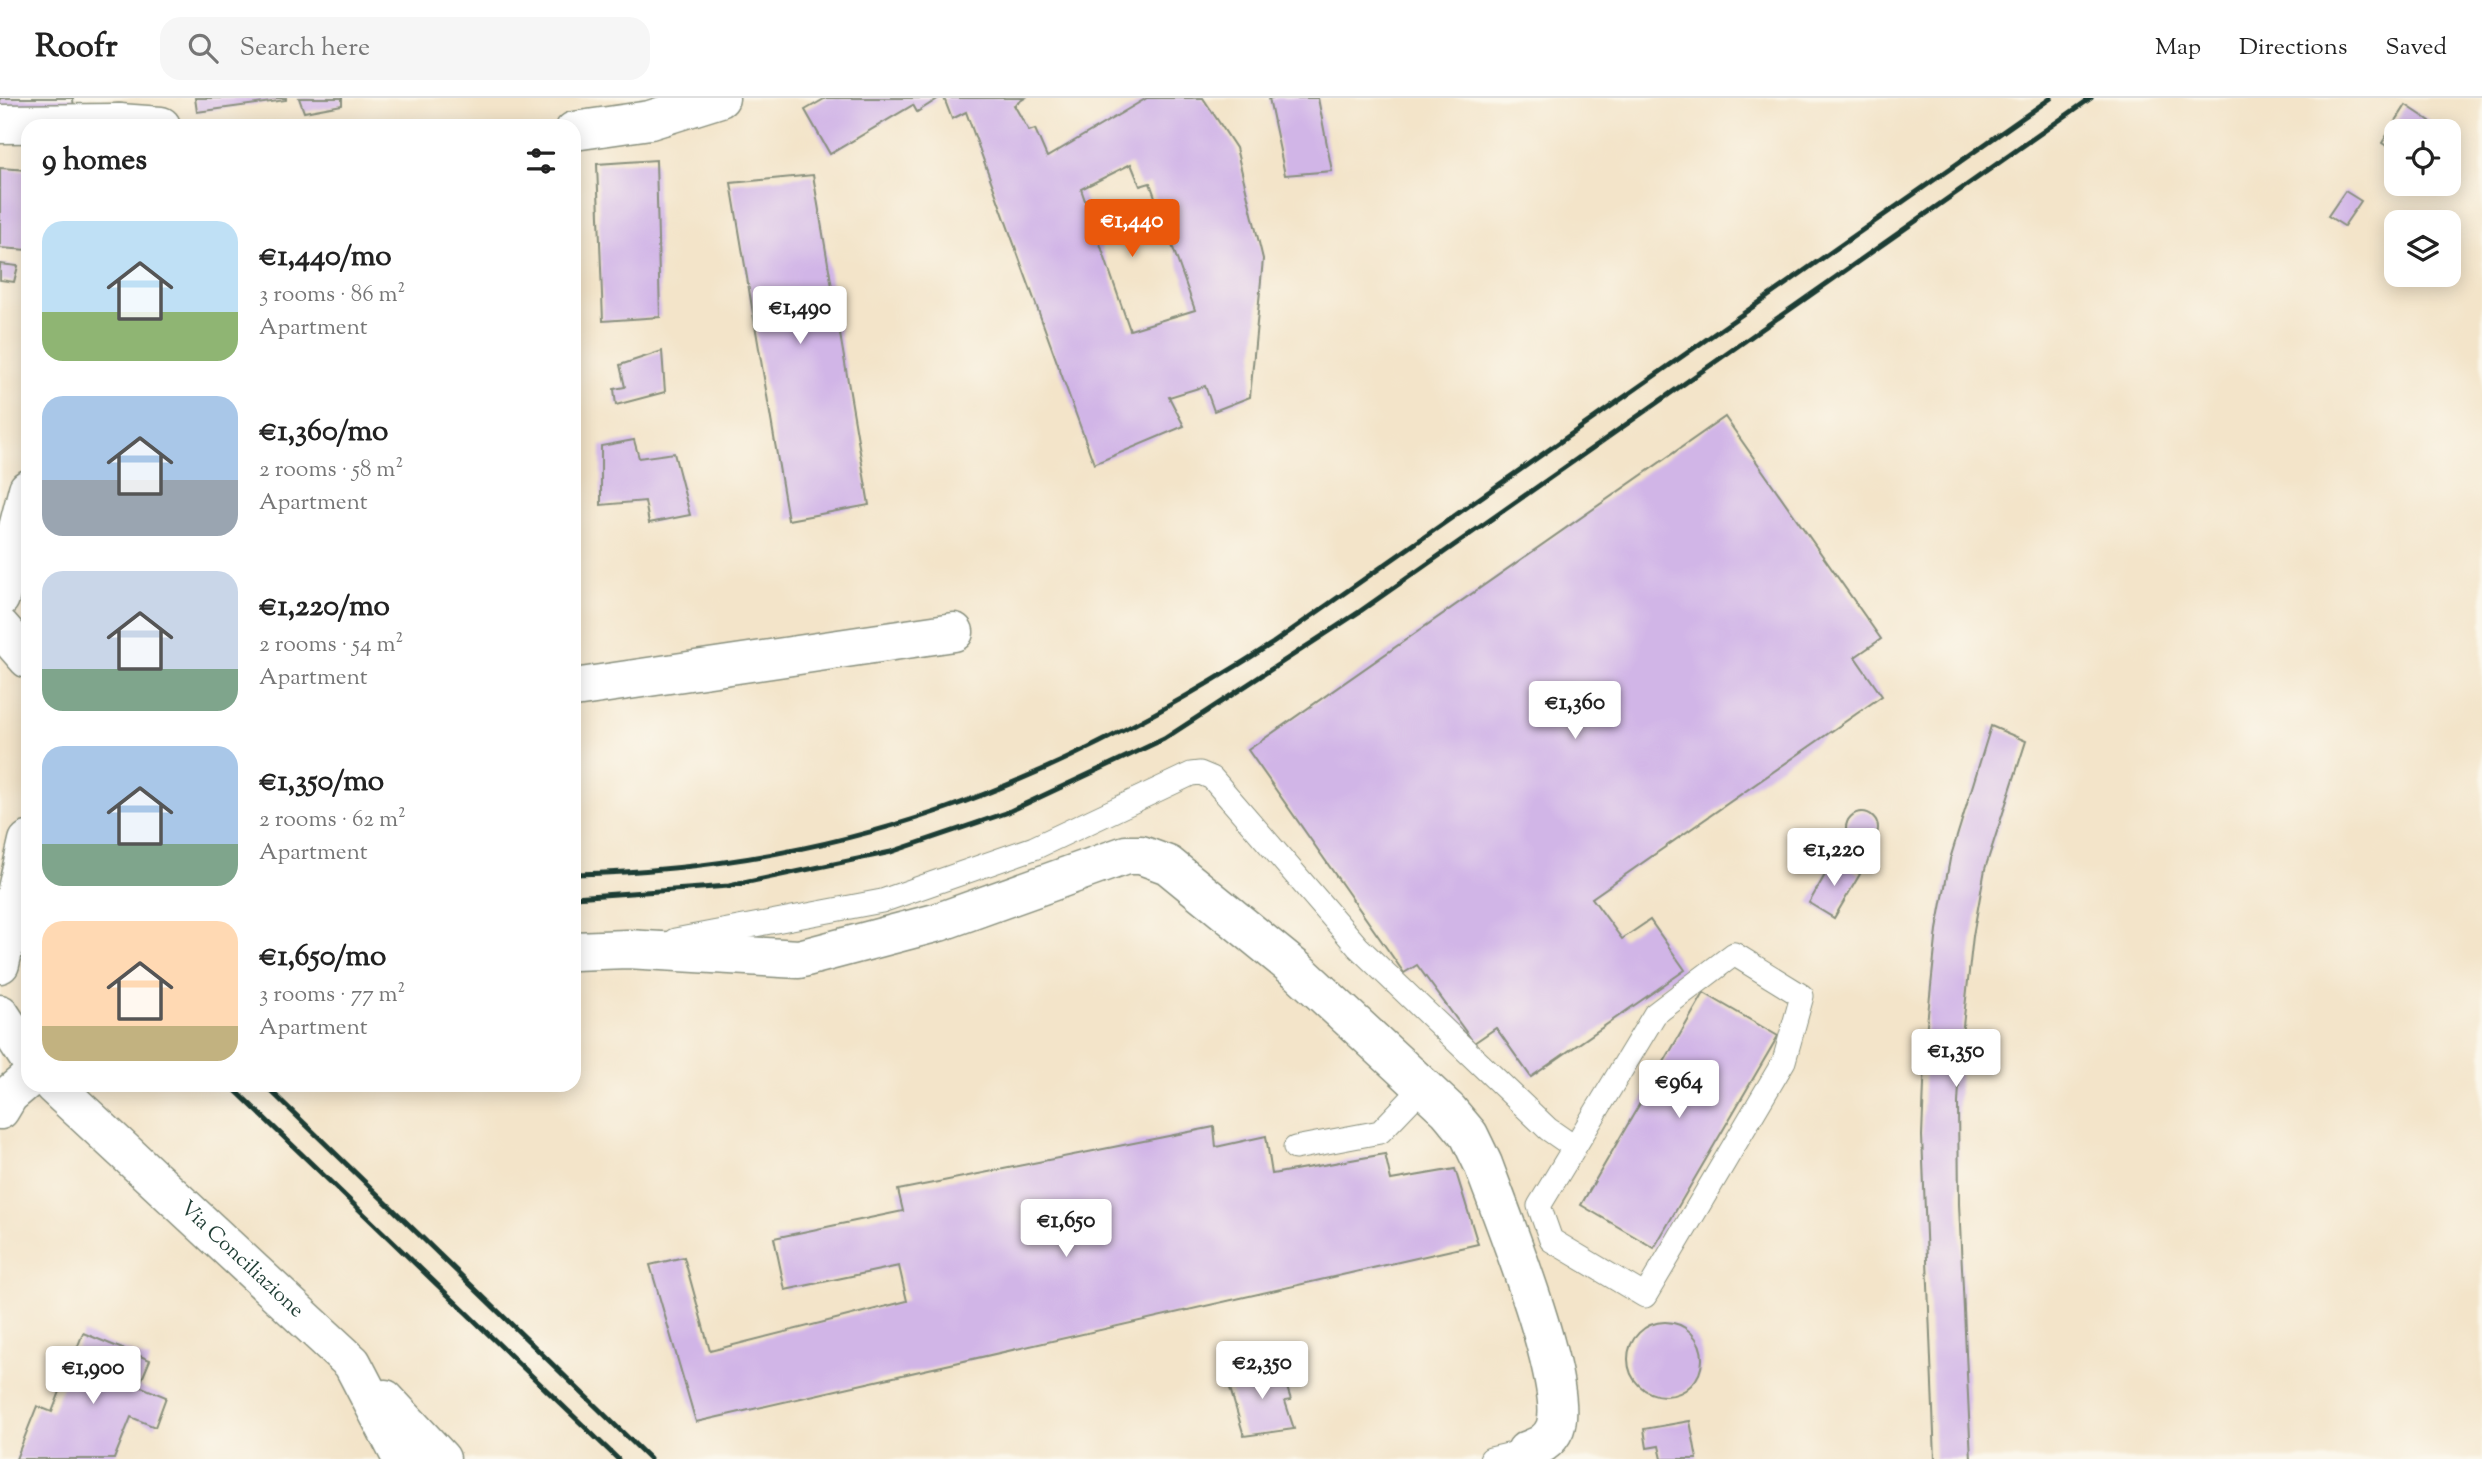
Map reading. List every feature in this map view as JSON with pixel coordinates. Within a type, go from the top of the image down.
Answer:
[{"type":"street","points":[[581,130],[650,120],[720,98]]},
{"type":"street","points":[[75,119],[120,116]]},
{"type":"street","points":[[0,124],[21,123]]},
{"type":"street","points":[[0,598],[21,537]]},
{"type":"street","points":[[0,627],[21,651]]},
{"type":"street","points":[[581,687],[954,632]]},
{"type":"street","points":[[581,951],[627,949],[800,960],[939,922],[1100,863],[1141,855],[1168,865],[1298,971],[1424,1086],[1469,1135],[1483,1164],[1553,1366],[1558,1414],[1549,1439],[1508,1455]]},
{"type":"street","points":[[0,964],[21,876]]},
{"type":"street","points":[[0,1013],[21,1046]]},
{"type":"street","points":[[0,1110],[9,1095],[21,1085]]},
{"type":"street","name":"Via Conciliazione","points":[[60,1092],[352,1363],[402,1459]]},
{"type":"street","points":[[352,1363],[441,1459]]},
{"type":"lane","points":[[627,949],[882,901],[1034,848],[1191,774],[1200,773],[1212,778],[1359,947],[1548,1129],[1574,1147]]},
{"type":"lane","points":[[1734,954],[1801,996],[1784,1061],[1645,1296],[1551,1241],[1539,1206],[1574,1147],[1655,1014],[1734,954]]},
{"type":"lane","points":[[1294,1148],[1380,1132],[1424,1086]]},
{"type":"building","points":[[0,98],[73,98],[74,111],[0,112]]},
{"type":"building","points":[[195,98],[286,98],[286,100],[197,112]]},
{"type":"building","points":[[299,98],[342,98],[342,105],[304,112]]},
{"type":"building","points":[[826,98],[939,98],[917,112],[913,105],[830,154],[805,110]]},
{"type":"building","points":[[944,98],[1025,98],[1014,105],[1029,131],[1035,129],[1047,157],[1147,98],[1203,98],[1236,148],[1263,259],[1250,397],[1214,411],[1205,386],[1169,397],[1184,426],[1094,464],[966,112],[952,119]],"holes":[[[1131,164],[1140,186],[1150,183],[1195,310],[1130,330],[1081,189]]]},
{"type":"building","points":[[1269,98],[1318,98],[1332,171],[1285,175]]},
{"type":"building","points":[[2406,105],[2427,119],[2397,119]]},
{"type":"building","points":[[656,160],[660,317],[603,321],[597,164]]},
{"type":"building","points":[[0,168],[21,170],[21,250],[0,248]]},
{"type":"building","points":[[813,175],[869,505],[788,520],[731,183]]},
{"type":"building","points":[[2345,191],[2361,201],[2344,226],[2328,216]]},
{"type":"building","points":[[0,264],[18,266],[14,282],[0,280]]},
{"type":"building","points":[[662,351],[665,392],[616,405],[614,389],[625,387],[620,365]]},
{"type":"building","points":[[1725,417],[1881,639],[1855,657],[1882,696],[1592,898],[1622,939],[1650,920],[1685,970],[1531,1077],[1496,1028],[1474,1043],[1417,965],[1404,973],[1248,750]]},
{"type":"building","points":[[634,440],[639,458],[674,453],[690,515],[649,523],[645,501],[601,505],[601,446]]},
{"type":"building","points":[[1991,726],[2026,741],[1985,869],[1973,936],[1962,1035],[1958,1103],[1959,1204],[1971,1459],[1935,1459],[1922,1136],[1926,1033],[1937,930],[1950,859]]},
{"type":"building","points":[[1862,812],[1873,817],[1878,828],[1873,839],[1862,844],[1851,839],[1846,828],[1851,817]]},
{"type":"building","points":[[1834,859],[1860,874],[1834,918],[1809,903]]},
{"type":"building","points":[[1704,993],[1778,1036],[1654,1248],[1581,1205]]},
{"type":"building","points":[[1214,1127],[1216,1147],[1266,1136],[1272,1174],[1385,1154],[1391,1180],[1455,1169],[1478,1244],[696,1422],[650,1265],[684,1257],[710,1351],[907,1301],[899,1266],[785,1290],[774,1238],[903,1211],[898,1190]]},
{"type":"building","points":[[1658,1322],[1672,1322],[1686,1328],[1696,1338],[1702,1359],[1700,1373],[1686,1390],[1672,1396],[1658,1396],[1644,1390],[1634,1380],[1628,1366],[1628,1352],[1634,1338],[1644,1328]]},
{"type":"building","points":[[83,1333],[150,1360],[139,1386],[166,1397],[155,1427],[131,1417],[114,1459],[16,1459],[37,1406],[52,1412]]},
{"type":"building","points":[[1280,1365],[1291,1400],[1285,1401],[1294,1429],[1244,1436],[1227,1378]]},
{"type":"building","points":[[1690,1421],[1697,1459],[1662,1459],[1659,1446],[1647,1448],[1644,1429]]},
{"type":"railway","points":[[581,874],[672,868],[765,856],[854,836],[940,810],[1024,778],[1107,739],[1190,694],[1273,643],[2051,98]]},
{"type":"railway","points":[[581,897],[729,886],[891,852],[1006,813],[1164,739],[1359,612],[2091,98]]},
{"type":"railway","points":[[237,1092],[618,1459]]},
{"type":"railway","points":[[272,1092],[650,1459]]}]
